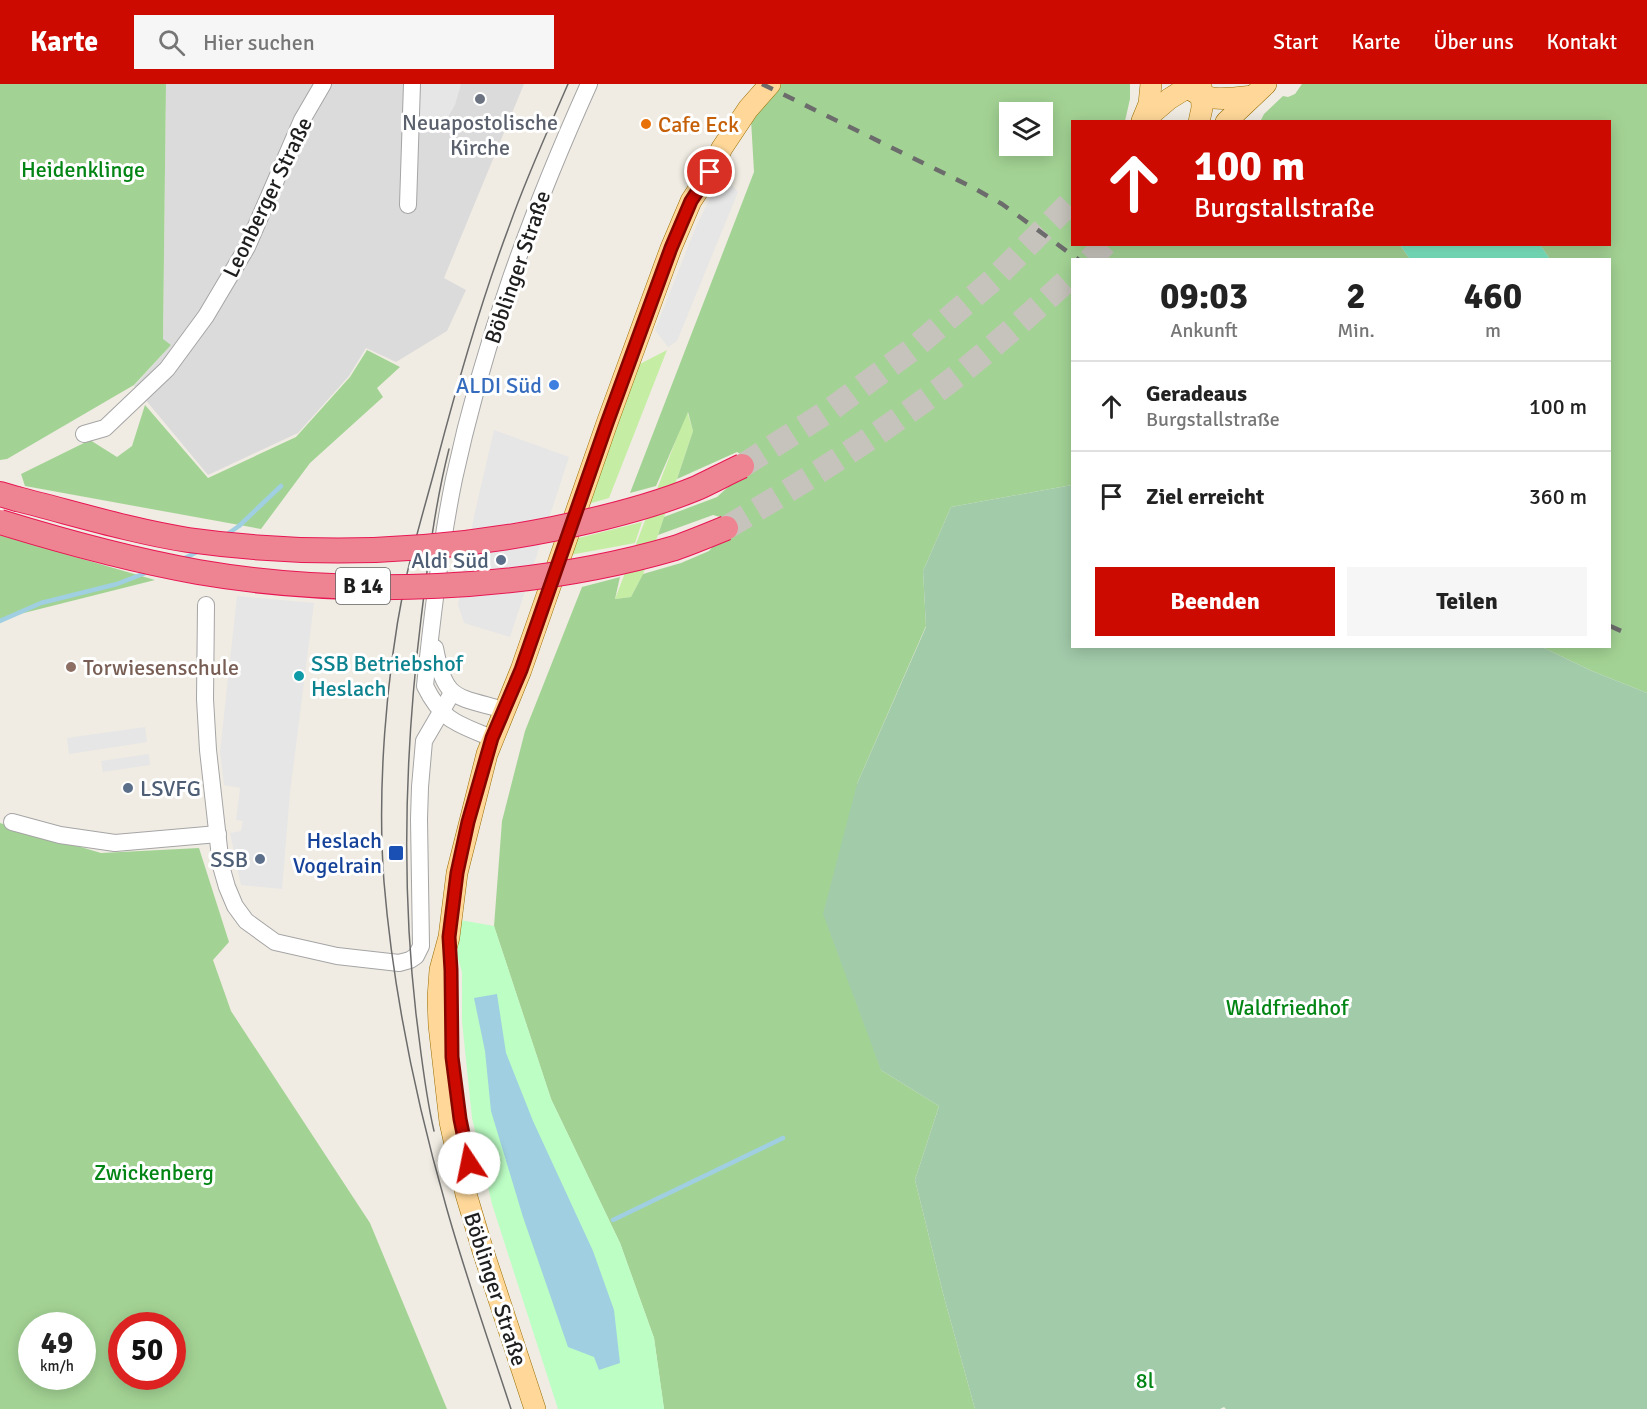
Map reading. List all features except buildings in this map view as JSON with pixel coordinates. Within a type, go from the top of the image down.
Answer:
[{"type":"highway","name":"B 14","points":[[8,496],[186,539],[258,547],[395,550],[472,543],[583,523],[696,488],[742,466]]},
{"type":"highway","name":"B 14","points":[[0,522],[128,557],[198,572],[319,585],[390,587],[470,583],[602,566],[677,547],[726,528]]},
{"type":"main road","points":[[449,937],[457,873],[480,776],[492,738],[521,670],[629,360],[691,201],[697,176],[708,150],[728,116],[754,84]]},
{"type":"main road","points":[[691,201],[737,123],[770,84]]},
{"type":"main road","points":[[1143,120],[1149,104],[1151,84]]},
{"type":"main road","points":[[1193,87],[1199,120]]},
{"type":"main road","points":[[1144,120],[1156,108],[1193,87],[1226,99],[1259,90]]},
{"type":"main road","points":[[1228,120],[1259,90]]},
{"type":"main road","name":"Böblinger Straße","points":[[449,937],[441,970],[438,998],[441,1058],[450,1122],[466,1194],[535,1409]]},
{"type":"main road","name":"Böblinger Straße","points":[[449,937],[452,1057],[467,1152],[503,1284],[544,1409]]},
{"type":"street","name":"Leonberger Straße","points":[[84,434],[105,428],[167,369],[206,316],[247,247],[302,120],[323,84]]},
{"type":"street","points":[[408,205],[412,84]]},
{"type":"street","name":"Böblinger Straße","points":[[492,738],[450,720],[441,711],[425,686],[444,539],[454,480],[492,334],[510,277],[560,148],[589,84]]},
{"type":"street","points":[[206,605],[206,719],[221,866],[235,906],[246,921],[275,942],[337,956],[383,962],[399,963],[416,956],[421,946],[420,787],[424,741],[452,693],[461,698],[504,710]]},
{"type":"street","name":"Böblinger Straße","points":[[432,632],[439,671],[443,682],[452,693]]},
{"type":"street","points":[[12,822],[60,835],[115,843],[218,834]]},
{"type":"shaded area","points":[[166,84],[524,84],[444,278],[466,290],[447,331],[396,362],[366,348],[349,376],[298,433],[208,475],[134,386],[171,345],[163,340]]},
{"type":"shaded area","points":[[419,84],[461,84],[455,105],[441,129],[414,113]]},
{"type":"shaded area","points":[[722,174],[738,192],[677,341],[668,347],[655,330],[697,224]]},
{"type":"shaded area","name":"Aldi Süd","points":[[494,430],[569,457],[510,637],[464,623],[458,604],[474,516]]},
{"type":"shaded area","points":[[237,596],[314,603],[290,793],[282,889],[241,885],[230,833],[241,831],[243,821],[236,820],[240,788],[224,785],[220,752]]},
{"type":"shaded area","points":[[145,727],[147,742],[69,754],[67,738]]},
{"type":"shaded area","points":[[149,754],[150,765],[103,772],[101,761]]},
{"type":"green space","name":"Heidenklinge","points":[[0,84],[166,84],[163,339],[171,345],[134,385],[7,459],[0,460]]},
{"type":"green space","points":[[779,84],[1130,84],[1130,99],[1125,120],[1071,120],[1071,246],[1401,246],[1409,258],[1071,258],[1071,485],[951,507],[923,571],[926,626],[857,784],[881,1070],[939,1106],[915,1180],[975,1409],[664,1409],[654,1338],[620,1243],[551,1099],[494,926],[502,821],[525,731],[582,587],[620,577],[615,599],[631,597],[643,574],[681,563],[709,551],[725,533],[724,518],[713,515],[658,535],[664,517],[717,497],[738,478],[742,455],[737,452],[677,479],[693,431],[688,412],[656,486],[630,493],[754,172],[751,120]]},
{"type":"green space","points":[[1302,84],[1647,84],[1647,693],[1592,671],[1544,648],[1611,648],[1611,258],[1549,258],[1541,246],[1611,246],[1611,120],[1261,120],[1264,114],[1283,96],[1288,97],[1295,94]]},
{"type":"green space","points":[[1401,246],[1541,246],[1549,258],[1409,258]]},
{"type":"green space","points":[[367,350],[400,367],[377,388],[383,397],[310,463],[261,529],[25,486],[21,474],[90,440],[117,457],[132,446],[145,405],[208,478],[296,437],[350,377]]},
{"type":"green space","points":[[667,350],[609,498],[588,504],[636,366]]},
{"type":"green space","points":[[687,411],[693,431],[658,535],[643,574],[631,597],[615,599]]},
{"type":"green space","name":"Waldfriedhof","points":[[1071,485],[1071,648],[1544,648],[1592,671],[1647,693],[1647,1409],[1226,1409],[1224,1407],[1220,1409],[975,1409],[915,1180],[939,1106],[881,1070],[823,914],[857,784],[926,627],[923,571],[951,507]]},
{"type":"green space","points":[[642,522],[635,543],[570,555],[575,539]]},
{"type":"green space","points":[[0,535],[155,580],[0,619]]},
{"type":"green space","name":"Zwickenberg","points":[[0,823],[101,853],[199,848],[229,942],[213,960],[231,1011],[370,1223],[447,1409],[0,1409]]},
{"type":"green space","points":[[460,920],[494,926],[551,1099],[620,1243],[654,1338],[664,1409],[558,1409],[492,1204],[472,1118],[462,1021],[462,972],[457,955]]},
{"type":"water","points":[[497,994],[506,1053],[533,1121],[593,1251],[614,1310],[620,1363],[599,1370],[594,1357],[568,1347],[523,1217],[491,1111],[485,1051],[474,998]]},
{"type":"waterway","name":"Heidenklinge","points":[[226,535],[239,526],[281,486]]},
{"type":"waterway","name":"Heidenklinge","points":[[181,560],[201,550]]},
{"type":"waterway","name":"Heidenklinge","points":[[0,621],[41,603],[117,584],[148,572]]},
{"type":"waterway","points":[[613,1220],[783,1138]]},
{"type":"tunnel","points":[[742,466],[830,410],[914,348],[993,280],[1071,202]]},
{"type":"tunnel","points":[[1092,258],[1103,246]]},
{"type":"tunnel","points":[[726,528],[847,454],[934,393],[990,349],[1071,277]]},
{"type":"tram line","points":[[511,1409],[446,1206],[407,1045],[393,963],[384,882],[383,772],[392,658],[404,587],[415,540],[489,282],[523,188],[568,84]]},
{"type":"tram line","points":[[434,1131],[428,1102],[411,965],[407,866],[408,767],[411,717],[429,555],[449,449]]},
{"type":"railway","points":[[762,84],[972,187],[1002,204],[1076,258]]},
{"type":"railway","points":[[1611,626],[1628,634]]},
{"type":"place","name":"Neuapostolische Kirche","points":[[480,99]]},
{"type":"place","name":"Cafe Eck","points":[[646,124]]},
{"type":"place","name":"ALDI Süd","points":[[554,385]]},
{"type":"place","name":"Aldi Süd","points":[[501,560]]},
{"type":"place","name":"Torwiesenschule","points":[[71,667]]},
{"type":"place","name":"SSB Betriebshof Heslach","points":[[299,676]]},
{"type":"place","name":"LSVFG","points":[[128,788]]},
{"type":"place","name":"Heslach Vogelrain","points":[[396,853]]},
{"type":"place","name":"SSB","points":[[260,859]]},
{"type":"route","points":[[469,1163],[460,1119],[452,1057],[449,937],[457,873],[468,822],[492,738],[521,670],[671,248],[691,201],[710,172]]},
{"type":"park label","name":"8l","points":[[1145,1380]]}]
